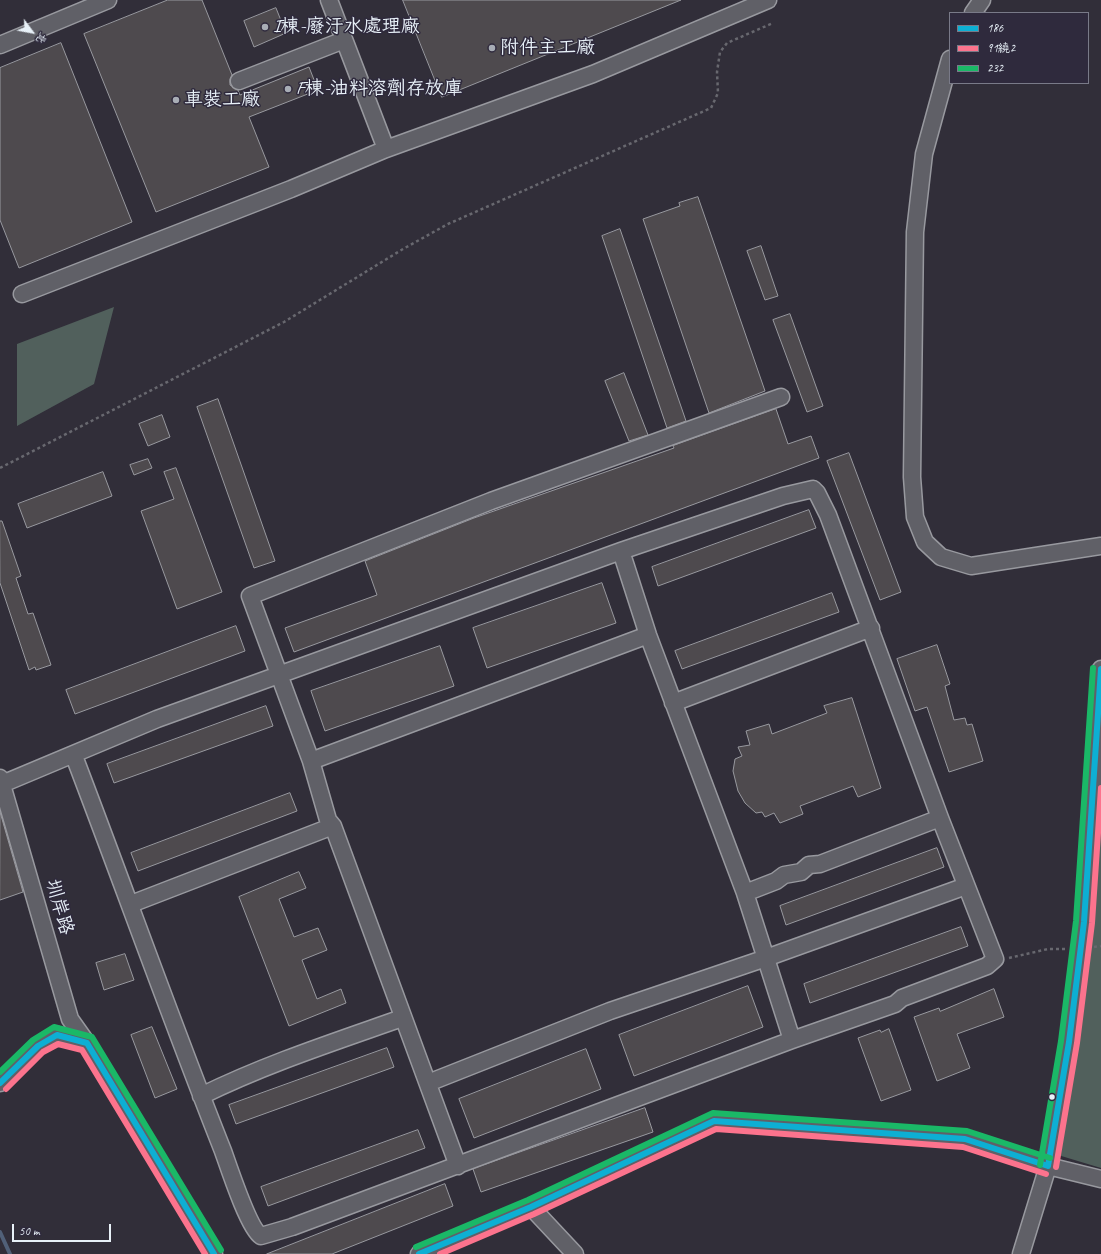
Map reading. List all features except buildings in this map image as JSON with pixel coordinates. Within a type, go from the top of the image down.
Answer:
[{"type":"street","points":[[0,45],[107,0]]},
{"type":"street","points":[[329,0],[386,149]]},
{"type":"street","points":[[22,294],[291,189],[386,149],[593,74],[768,0]]},
{"type":"street","points":[[974,12],[982,0]]},
{"type":"street","points":[[239,80],[344,40]]},
{"type":"street","points":[[949,63],[924,154],[915,232],[912,477],[916,517],[925,542],[941,557],[971,566],[1101,546]]},
{"type":"street","points":[[458,1166],[402,1018],[333,826],[328,820],[311,761],[250,596],[491,501],[781,397]]},
{"type":"street","points":[[1,781],[74,756],[157,719],[621,551],[783,496],[812,489],[817,493],[828,514],[940,818],[995,959],[987,966],[902,998],[895,1004],[792,1040],[292,1228],[261,1236],[257,1234],[247,1214],[201,1096],[131,904],[74,756]]},
{"type":"street","points":[[621,551],[648,635],[745,893],[792,1040]]},
{"type":"street","points":[[673,703],[871,628]]},
{"type":"street","points":[[311,761],[648,635]]},
{"type":"street","points":[[1021,1254],[1048,1166],[1069,1042],[1084,922],[1101,669]]},
{"type":"street","name":"圳岸路","points":[[1,781],[70,1019],[87,1043],[214,1254]]},
{"type":"street","points":[[745,893],[776,882],[784,875],[801,872],[809,865],[820,864],[940,818]]},
{"type":"street","points":[[131,904],[333,826]]},
{"type":"street","points":[[428,1084],[610,1011],[766,958],[966,886]]},
{"type":"street","points":[[201,1096],[237,1078],[402,1018]]},
{"type":"street","points":[[0,1083],[38,1046],[57,1035],[87,1043]]},
{"type":"street","points":[[419,1254],[531,1207],[714,1121],[965,1139],[1048,1166],[1101,1179]]},
{"type":"street","points":[[531,1207],[575,1254]]},
{"type":"path","points":[[0,468],[284,322],[403,249],[448,224],[711,108],[718,93],[717,72],[720,52],[727,43],[773,23]]},
{"type":"path","points":[[995,959],[1004,959],[1018,954],[1048,949],[1081,949]]},
{"type":"shaded area","points":[[114,307],[94,384],[17,426],[17,344]]},
{"type":"shaded area","points":[[1101,784],[1101,1168],[1058,1155]]},
{"type":"waterway","points":[[0,1232],[10,1254]]},
{"type":"transit line","name":"232","points":[[1040,1165],[1061,1041],[1076,921],[1093,668]]},
{"type":"transit line","name":"186","points":[[1048,1166],[1069,1042],[1084,922],[1101,669]]},
{"type":"transit line","name":"91繞2","points":[[1056,1167],[1077,1043],[1092,923],[1101,788]]},
{"type":"transit line","name":"232","points":[[0,1072],[33,1040],[54,1027],[92,1037],[221,1250]]},
{"type":"transit line","name":"186","points":[[0,1083],[38,1046],[57,1035],[87,1043],[214,1254]]},
{"type":"transit line","name":"91繞2","points":[[6,1089],[43,1052],[58,1044],[82,1050],[205,1254]]},
{"type":"transit line","name":"232","points":[[416,1247],[528,1200],[713,1113],[967,1131],[1050,1158]]},
{"type":"transit line","name":"186","points":[[419,1254],[531,1207],[714,1121],[965,1139],[1048,1166]]},
{"type":"transit line","name":"91繞2","points":[[440,1254],[534,1214],[716,1129],[963,1147],[1046,1174]]},
{"type":"place","name":"I棟-廢汙水處理廠","points":[[265,27]]},
{"type":"place","name":"附件主工廠","points":[[492,48]]},
{"type":"place","name":"F棟-油料溶劑存放庫","points":[[288,89]]},
{"type":"place","name":"車裝工廠","points":[[176,100]]}]
